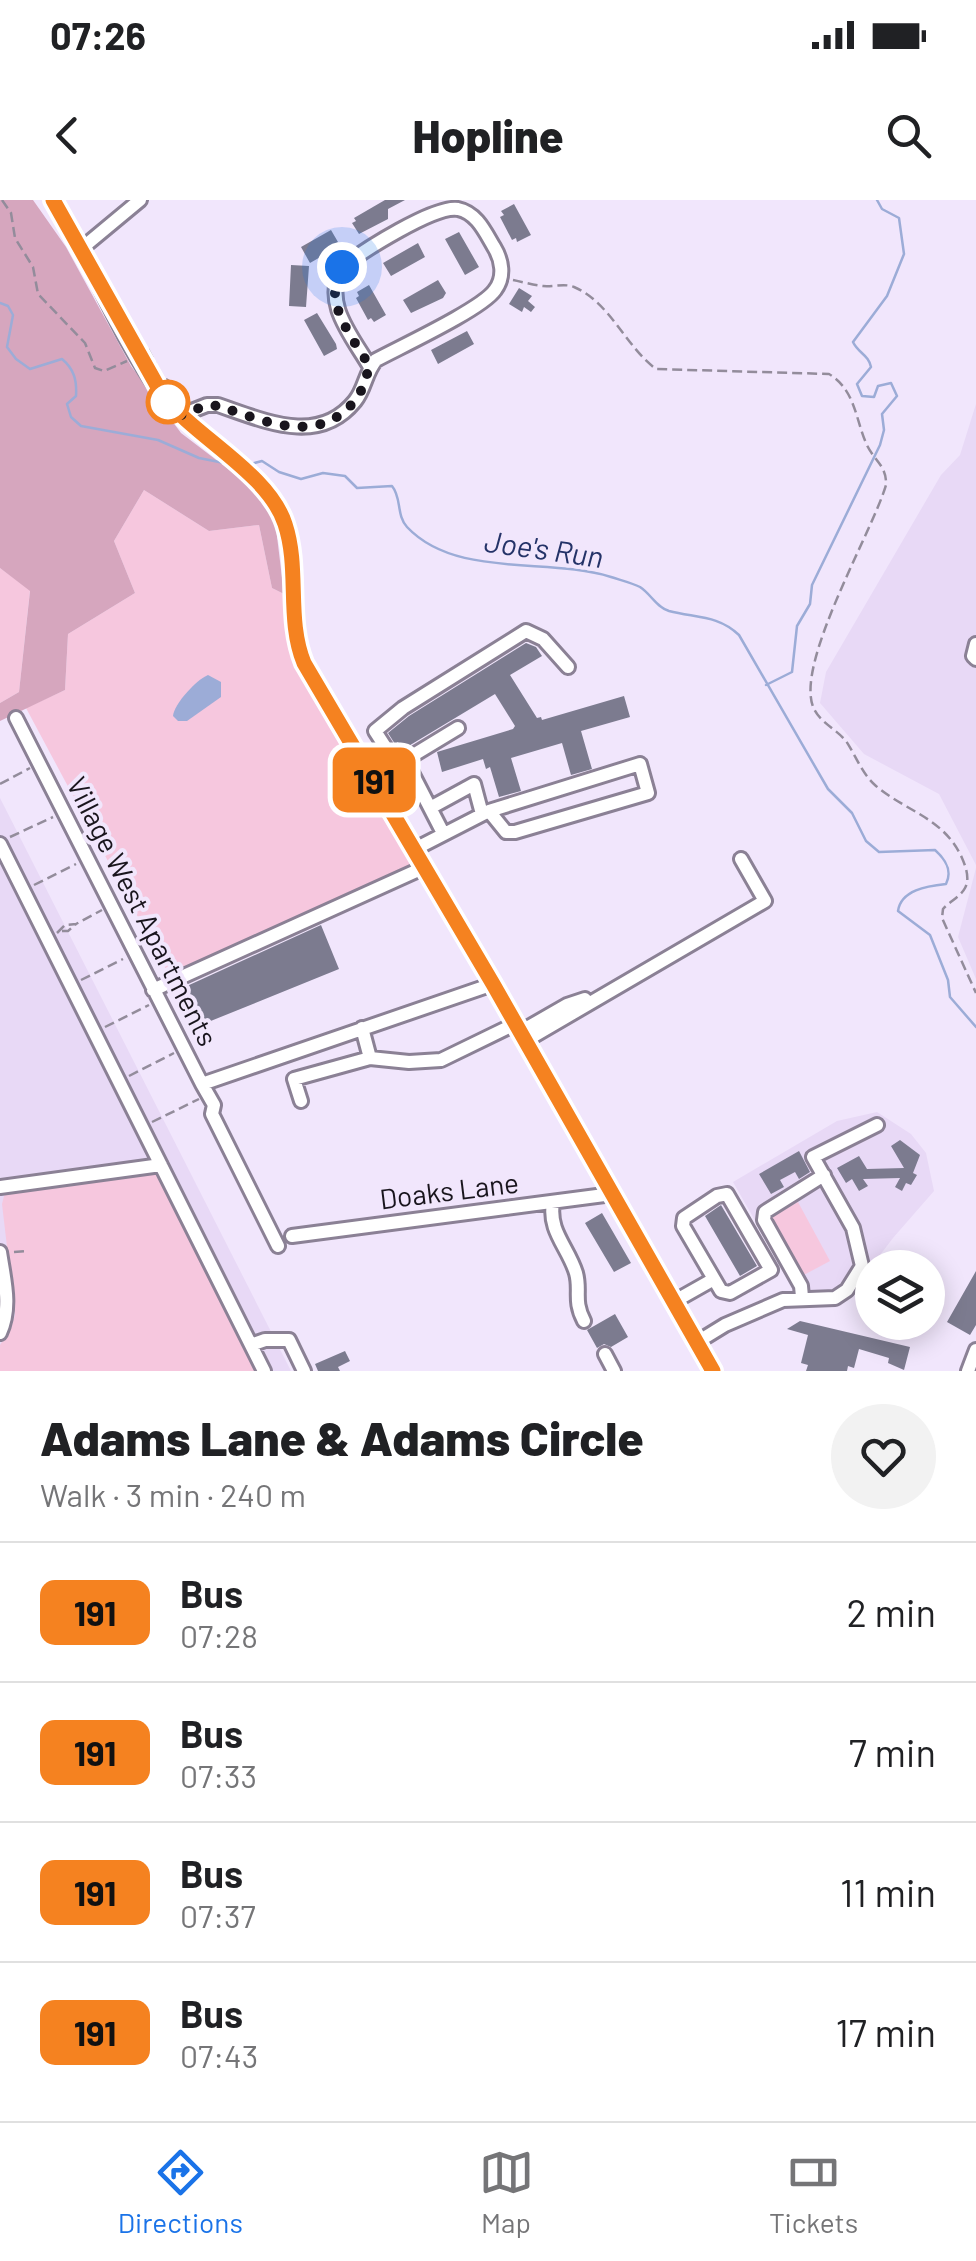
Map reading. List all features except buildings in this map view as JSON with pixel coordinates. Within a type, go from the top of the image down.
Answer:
[{"type":"street","points":[[53,200],[148,374],[179,416],[272,496],[285,523],[296,635],[304,663],[493,984],[713,1371]]},
{"type":"street","points":[[81,249],[140,200]]},
{"type":"street","points":[[179,416],[207,405],[285,426],[313,427],[352,404],[376,360],[474,306],[498,287],[500,256],[471,214],[460,210],[436,212],[342,267],[335,279],[334,303],[370,367]]},
{"type":"street","points":[[444,832],[410,772],[397,765],[375,731],[403,708],[526,631],[543,639],[568,666]]},
{"type":"street","points":[[976,644],[976,660]]},
{"type":"street","name":"Village West Apartments","points":[[16,718],[205,1089],[362,1028],[493,984]]},
{"type":"street","points":[[374,779],[458,728]]},
{"type":"street","points":[[414,848],[485,812],[640,764],[648,793],[515,832],[506,832],[485,812],[474,784],[430,808]]},
{"type":"street","points":[[0,843],[264,1371]]},
{"type":"street","points":[[300,1101],[294,1080],[370,1058],[441,1060],[520,1032],[602,996],[765,900],[741,859]]},
{"type":"street","points":[[153,990],[424,867]]},
{"type":"street","points":[[362,1028],[370,1058]]},
{"type":"street","points":[[205,1089],[214,1105],[212,1114],[278,1246]]},
{"type":"street","points":[[698,1341],[762,1308],[802,1297],[836,1298],[846,1290],[862,1266],[853,1228],[812,1157],[877,1125]]},
{"type":"street","points":[[0,1187],[161,1164]]},
{"type":"street","points":[[802,1297],[801,1286],[764,1220],[765,1212],[824,1176]]},
{"type":"street","name":"Doaks Lane","points":[[292,1236],[612,1194]]},
{"type":"street","points":[[727,1194],[771,1270],[730,1293],[721,1291],[714,1279],[683,1226],[684,1218],[717,1196],[727,1194]]},
{"type":"street","points":[[553,1202],[553,1228],[576,1272],[576,1298],[584,1321]]},
{"type":"street","points":[[0,1333],[6,1320],[4,1253]]},
{"type":"street","points":[[674,1301],[714,1279]]},
{"type":"street","points":[[251,1345],[265,1340],[289,1340],[304,1371]]},
{"type":"street","points":[[968,1371],[976,1350]]},
{"type":"street","points":[[605,1354],[614,1371]]},
{"type":"path","points":[[2,200],[11,213],[14,236],[33,267],[38,294],[82,340],[95,368],[108,371],[133,358]]},
{"type":"path","points":[[510,284],[511,280],[579,289],[594,300],[641,357],[656,369],[829,374],[842,382],[869,449],[886,476],[883,496],[823,636],[812,671],[810,700],[821,720],[846,743],[872,782],[936,822],[958,849],[966,866],[967,882],[943,909],[942,918],[976,993]]},
{"type":"path","points":[[142,352],[148,349],[160,372],[182,389],[189,402],[196,400]]},
{"type":"path","points":[[0,784],[40,764]]},
{"type":"path","points":[[0,843],[54,816]]},
{"type":"path","points":[[23,890],[78,863]]},
{"type":"path","points":[[47,938],[65,925],[76,924],[102,910]]},
{"type":"path","points":[[71,985],[126,958]]},
{"type":"path","points":[[94,1032],[150,1005]]},
{"type":"path","points":[[119,1081],[174,1053]]},
{"type":"path","points":[[142,1128],[205,1089]]},
{"type":"path","points":[[4,1253],[26,1250]]},
{"type":"shaded area","points":[[0,200],[33,200],[66,247],[131,366],[181,433],[253,488],[275,520],[284,594],[272,588],[259,525],[209,531],[144,490],[114,541],[135,593],[68,634],[65,690],[0,721],[0,703],[19,692],[30,591],[0,568]]},
{"type":"shaded area","points":[[976,404],[976,865],[939,794],[864,754],[820,703],[826,672],[941,475],[960,455]]},
{"type":"shaded area","points":[[144,490],[209,531],[259,525],[272,588],[284,594],[288,637],[297,665],[414,864],[170,977],[26,708],[65,690],[68,634],[135,593],[114,541]]},
{"type":"shaded area","points":[[0,568],[30,590],[19,692],[0,703]]},
{"type":"shaded area","points":[[0,798],[291,1371],[0,1371]]},
{"type":"shaded area","points":[[976,868],[976,979],[958,937]]},
{"type":"shaded area","points":[[877,1112],[911,1134],[926,1153],[934,1191],[884,1250],[855,1250],[855,1288],[844,1302],[802,1303],[733,1182],[837,1121]]},
{"type":"shaded area","points":[[154,1172],[161,1177],[258,1371],[0,1371],[0,1345],[15,1315],[4,1196],[11,1191]]},
{"type":"shaded area","points":[[798,1202],[830,1261],[800,1277],[768,1219]]},
{"type":"water","points":[[208,675],[221,682],[221,697],[187,721],[178,721],[173,716],[177,705]]},
{"type":"waterway","points":[[766,685],[792,672],[797,626],[810,604],[812,585],[880,445],[884,430],[882,414],[897,396],[891,383],[878,386],[874,397],[862,396],[857,384],[871,367],[853,342],[887,296],[904,254],[899,218],[882,209],[877,200]]},
{"type":"waterway","name":"Joe's Run","points":[[0,303],[8,306],[13,315],[7,347],[16,359],[30,369],[62,359],[69,367],[76,396],[67,404],[71,417],[81,426],[158,440],[199,458],[234,465]]},
{"type":"waterway","name":"Joe's Run","points":[[247,465],[262,461],[301,479],[323,473],[345,476],[357,488],[392,486],[407,527],[427,543],[451,554],[611,577],[640,587],[664,609],[715,620],[739,635],[828,789],[852,813],[866,841],[879,852],[935,850],[945,861],[949,874],[946,884],[909,894],[898,911],[930,935],[948,980],[950,997],[976,1027]]},
{"type":"bus line","name":"191","points":[[53,200],[163,396],[179,416],[272,496],[289,539],[296,635],[304,663],[493,984],[713,1371]]},
{"type":"route","points":[[168,402],[163,396],[179,416],[207,405],[218,406],[301,429],[342,413],[361,392],[370,367],[334,303],[335,279],[342,267]]}]
